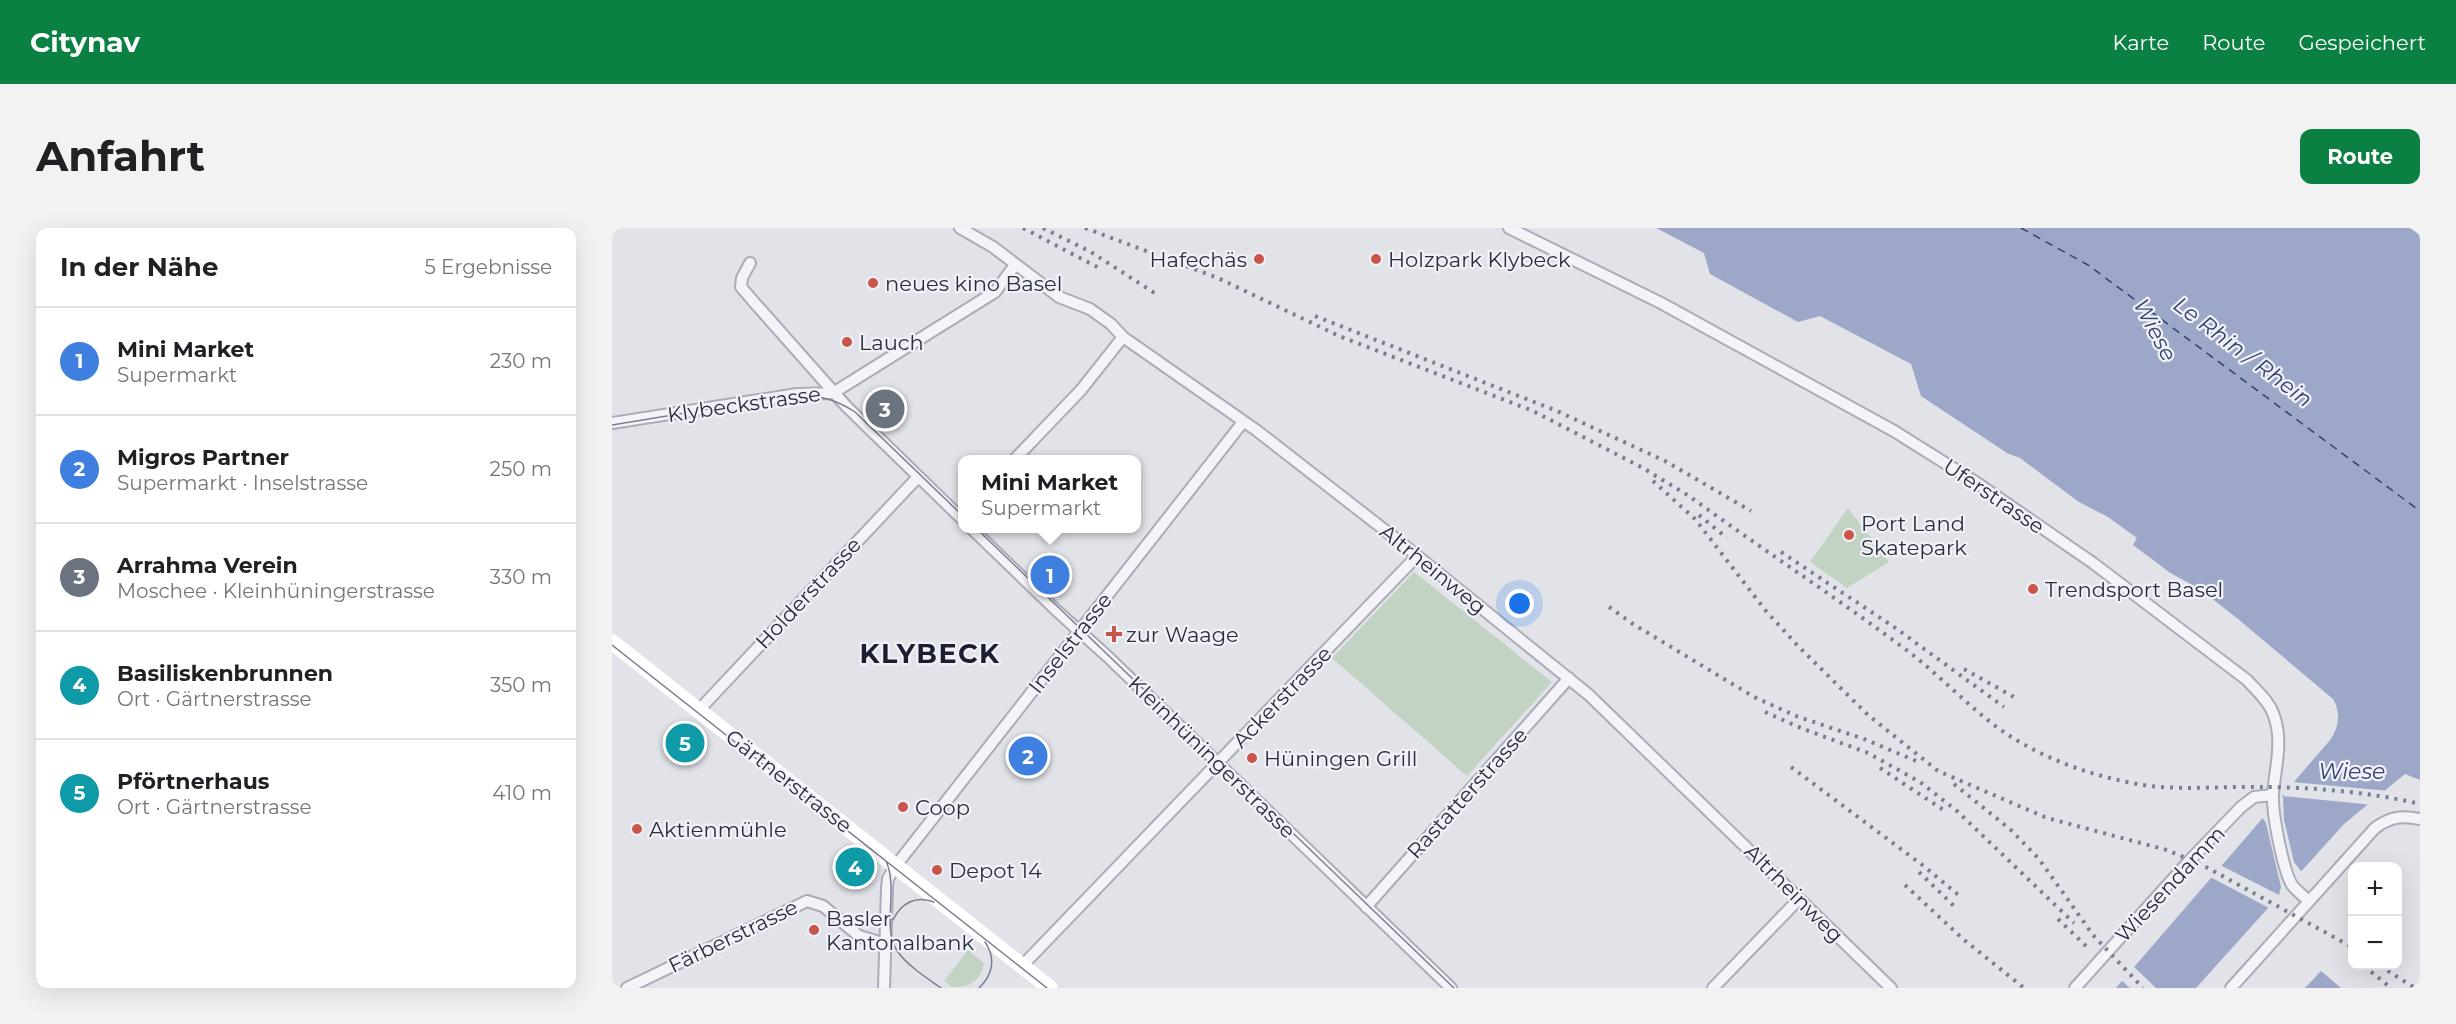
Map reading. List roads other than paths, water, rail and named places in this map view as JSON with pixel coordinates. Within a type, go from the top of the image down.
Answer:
[{"type":"street","name":"Altrheinweg","points":[[960,228],[993,247],[1059,297],[1090,309],[1111,324],[1123,337],[1243,422],[1400,542],[1569,678],[1598,703],[1892,988]]},
{"type":"street","name":"Uferstrasse","points":[[1509,228],[1661,303],[1894,431],[1980,485],[2093,563],[2247,680],[2272,712],[2280,742],[2273,799],[2275,820],[2289,878],[2297,890],[2309,901]]},
{"type":"street","points":[[750,263],[742,278],[741,287],[833,393],[958,513]]},
{"type":"street","name":"Klybeckstrasse","points":[[612,423],[797,394],[833,393],[995,292],[1015,265]]},
{"type":"street","points":[[1018,455],[1081,390],[1123,337]]},
{"type":"street","name":"Inselstrasse","points":[[896,865],[1243,422]]},
{"type":"street","name":"Holderstrasse","points":[[699,711],[918,477]]},
{"type":"street","name":"Kleinhüningerstrasse","points":[[976,533],[1451,988]]},
{"type":"street","name":"Ackerstrasse","points":[[1022,966],[1416,557]]},
{"type":"street","name":"Gärtnerstrasse","points":[[612,642],[1050,988]]},
{"type":"street","name":"Rastatterstrasse","points":[[1366,907],[1569,678]]},
{"type":"street","name":"Wiesendamm","points":[[2075,988],[2241,807],[2254,797],[2273,799]]},
{"type":"street","points":[[2231,988],[2375,828],[2385,821],[2406,816],[2420,819]]},
{"type":"street","points":[[884,988],[888,879],[896,865]]},
{"type":"street","points":[[1713,988],[1799,899]]},
{"type":"street","name":"Färberstrasse","points":[[627,988],[807,901],[823,906],[859,936],[886,944]]},
{"type":"water","points":[[1656,228],[2410,228],[2420,235],[2420,780],[2405,774],[2344,824],[2196,988],[2116,988],[2331,739],[2338,719],[2333,699],[2201,590],[2169,572],[2133,545],[2137,538],[2108,517],[2079,502],[2020,458],[2007,453],[1921,396],[1911,364],[1820,316],[1798,322],[1710,274],[1704,253]]},
{"type":"water","points":[[2321,971],[2341,988],[2305,988]]},
{"type":"tram line","points":[[612,425],[794,395],[826,398],[855,412],[958,511]]},
{"type":"tram line","points":[[981,533],[1454,988]]},
{"type":"tram line","points":[[612,645],[1047,988]]},
{"type":"tram line","points":[[886,861],[890,872],[890,921],[893,943],[907,962],[941,988]]},
{"type":"tram line","points":[[893,920],[900,909],[910,902],[921,899],[934,902]]},
{"type":"tram line","points":[[979,988],[990,972],[992,960],[985,942]]},
{"type":"railway","points":[[1023,228],[1101,269]]},
{"type":"railway","points":[[1043,228],[1091,252],[1156,294]]},
{"type":"railway","points":[[1085,228],[1218,278],[1339,336],[1533,411],[1643,468],[1689,496],[1901,646],[1994,725],[2024,745],[2057,761],[2091,773],[2143,785],[2176,788],[2319,789],[2381,796],[2420,804]]},
{"type":"railway","points":[[1315,316],[1557,411],[1665,461],[1751,511]]},
{"type":"railway","points":[[1653,481],[1695,519],[1766,611],[1798,646],[1868,715],[1938,771],[2047,818],[2167,850],[2206,867],[2348,945]]},
{"type":"railway","points":[[1699,515],[1727,538]]},
{"type":"railway","points":[[1781,552],[1894,627],[2004,707]]},
{"type":"railway","points":[[1609,607],[1754,697],[1796,716],[1864,739],[1921,763]]},
{"type":"railway","points":[[1964,669],[2014,697]]},
{"type":"railway","points":[[1765,712],[1868,753],[1920,782],[1957,811],[2074,923]]},
{"type":"railway","points":[[1791,767],[1925,867],[1962,898]]},
{"type":"railway","points":[[1880,768],[1945,811]]},
{"type":"railway","points":[[1954,784],[2011,830],[2039,859],[2093,935],[2143,988]]},
{"type":"railway","points":[[1919,872],[1954,906]]},
{"type":"railway","points":[[1905,885],[1963,939],[2024,988]]},
{"type":"railway","points":[[2058,919],[2086,946]]},
{"type":"railway","points":[[2369,970],[2391,988]]},
{"type":"railway","points":[[2386,970],[2415,988]]},
{"type":"place","name":"Hafechäs","points":[[1259,259]]},
{"type":"place","name":"Holzpark Klybeck","points":[[1376,259]]},
{"type":"place","name":"neues kino Basel","points":[[873,283]]},
{"type":"place","name":"Lauch","points":[[847,342]]},
{"type":"place","name":"Arrahma Verein","points":[[885,409]]},
{"type":"place","name":"Port Land Skatepark","points":[[1849,535]]},
{"type":"place","name":"Mini Market","points":[[1050,575]]},
{"type":"place","name":"Trendsport Basel","points":[[2033,589]]},
{"type":"place","name":"zur Waage","points":[[1114,634]]},
{"type":"place","name":"Pförtnerhaus","points":[[685,743]]},
{"type":"place","name":"Migros Partner","points":[[1028,756]]},
{"type":"place","name":"Hüningen Grill","points":[[1252,758]]},
{"type":"place","name":"Coop","points":[[903,807]]},
{"type":"place","name":"Aktienmühle","points":[[637,829]]},
{"type":"place","name":"Basiliskenbrunnen","points":[[855,867]]},
{"type":"place","name":"Depot 14","points":[[937,870]]},
{"type":"place","name":"Basler Kantonalbank","points":[[814,930]]},
{"type":"district","name":"KLYBECK","points":[[930,653]]},
{"type":"water label","name":"Wiese","points":[[2155,330]]},
{"type":"water label","name":"Le Rhin / Rhein","points":[[2243,352]]},
{"type":"water label","name":"Wiese","points":[[2352,771]]}]
